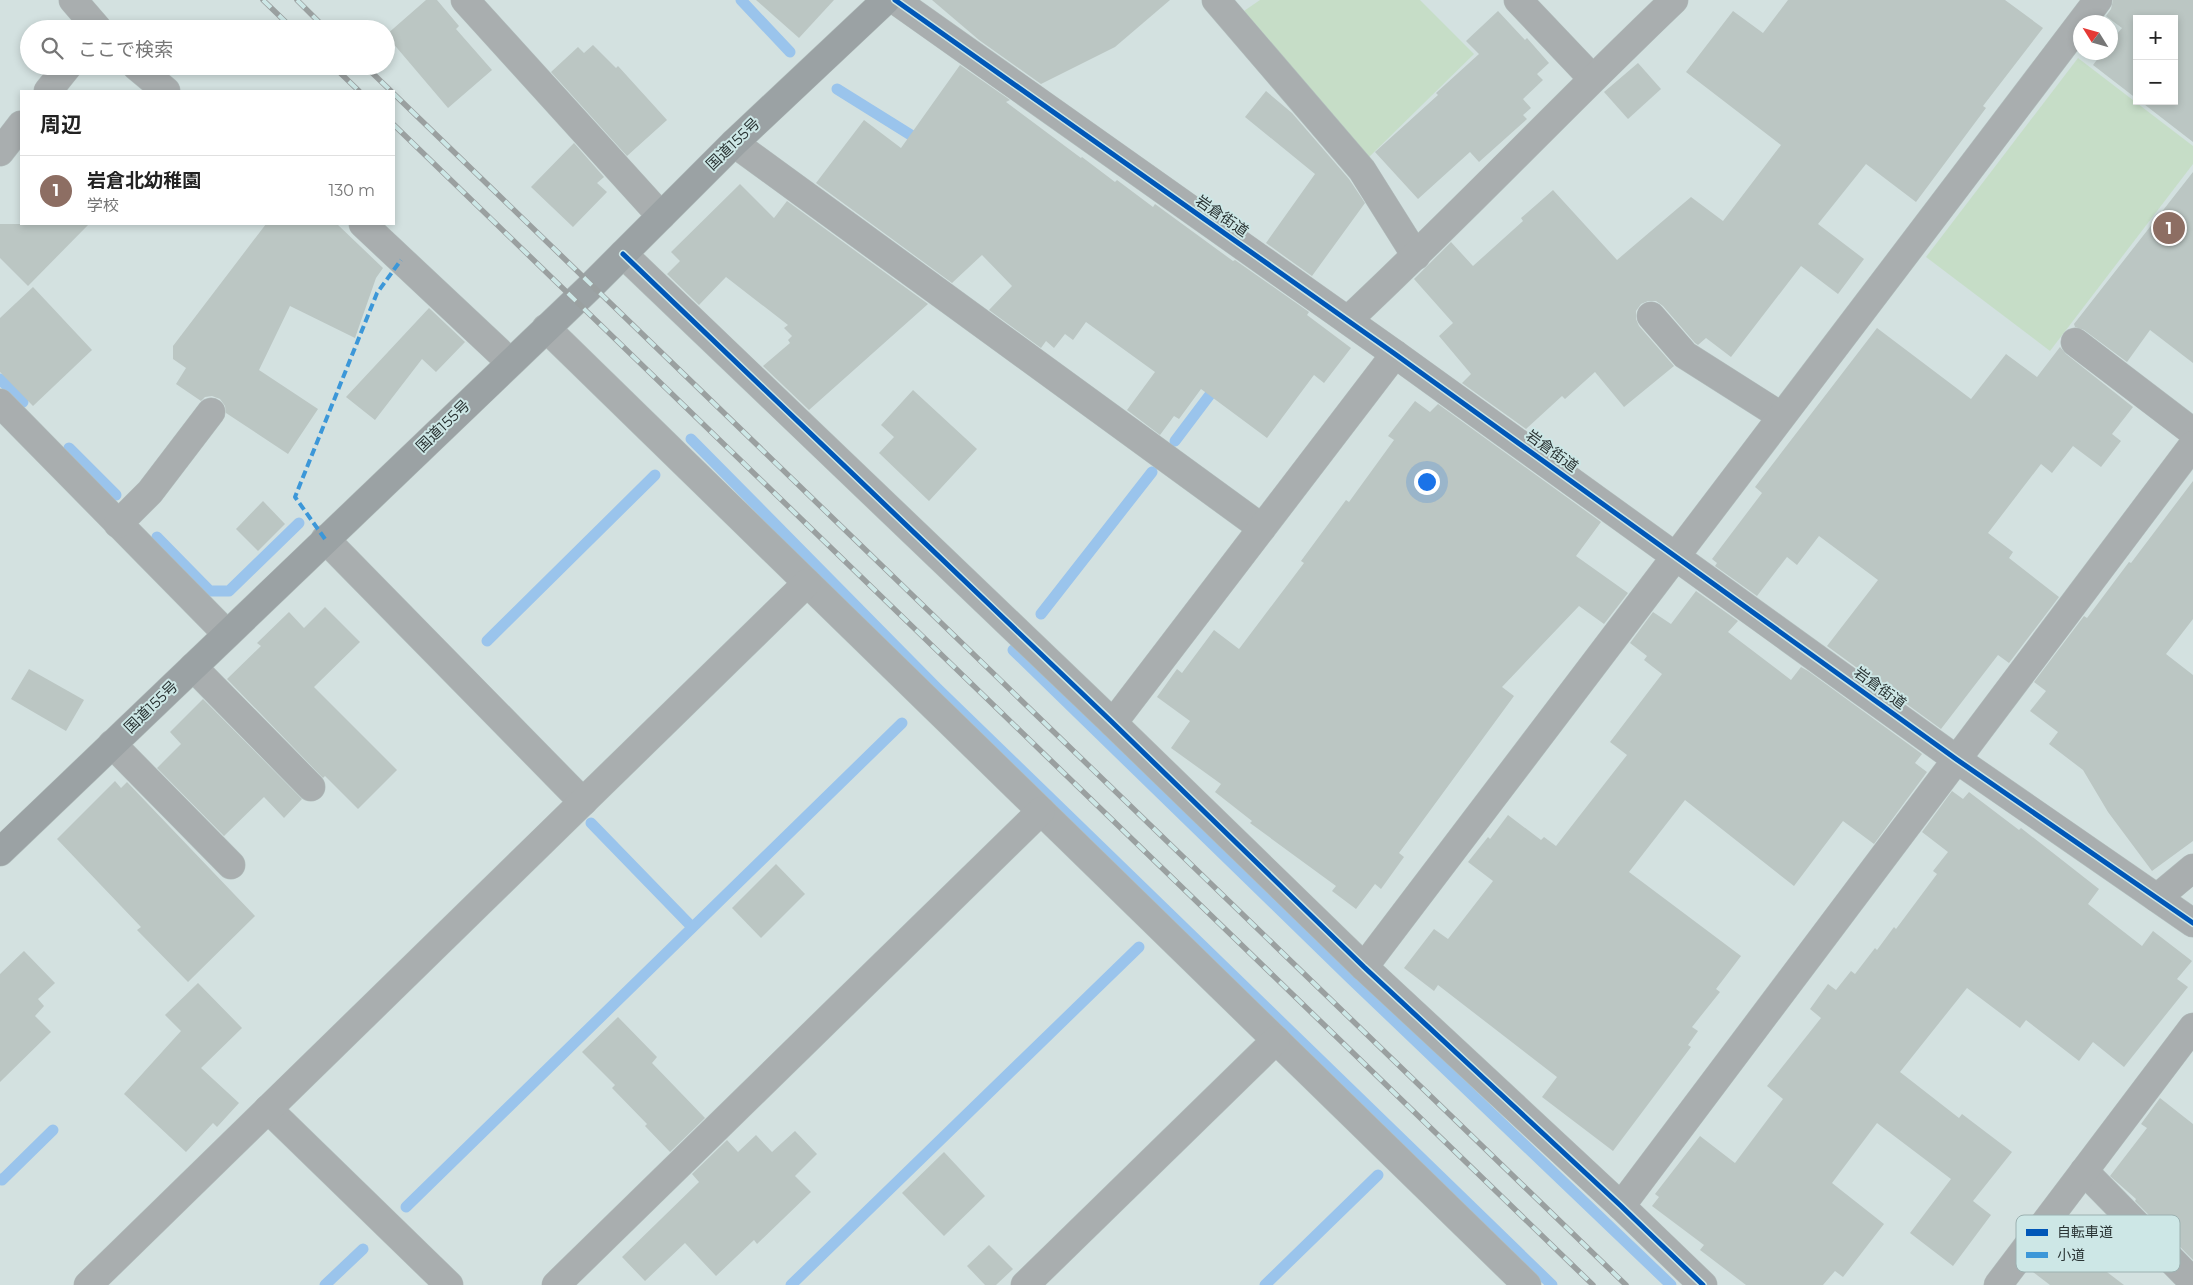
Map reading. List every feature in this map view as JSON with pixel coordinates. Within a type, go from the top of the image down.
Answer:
[{"type":"highway","name":"国道155号","points":[[0,852],[623,254],[734,143],[886,0]]},
{"type":"street","points":[[465,0],[661,216]]},
{"type":"street","name":"岩倉街道","points":[[895,0],[1348,320],[1956,759],[2193,924]]},
{"type":"street","points":[[1216,0],[1362,170],[1416,256]]},
{"type":"street","points":[[1518,0],[1592,78]]},
{"type":"street","points":[[1348,320],[1416,256],[1592,78],[1674,0]]},
{"type":"street","points":[[1364,966],[2098,0]]},
{"type":"street","points":[[49,90],[61,75]]},
{"type":"street","points":[[147,75],[165,90]]},
{"type":"street","points":[[0,152],[20,126]]},
{"type":"street","points":[[734,143],[1262,528]]},
{"type":"street","points":[[364,225],[510,362]]},
{"type":"street","points":[[623,254],[1113,722],[1364,966],[1703,1285]]},
{"type":"street","points":[[1651,316],[1685,355],[1782,416]]},
{"type":"street","points":[[546,328],[1276,1040],[1515,1281]]},
{"type":"street","points":[[1621,1206],[2192,444],[2075,342]]},
{"type":"street","points":[[1113,722],[1395,354]]},
{"type":"street","points":[[0,403],[227,634]]},
{"type":"street","points":[[118,524],[150,492],[210,412]]},
{"type":"street","points":[[325,539],[583,802]]},
{"type":"street","points":[[88,1285],[807,583]]},
{"type":"street","points":[[193,667],[311,787]]},
{"type":"street","points":[[112,744],[231,866]]},
{"type":"street","points":[[556,1285],[1041,811]]},
{"type":"street","points":[[2157,898],[2193,868]]},
{"type":"street","points":[[2051,1215],[2193,1028]]},
{"type":"street","points":[[1025,1285],[1276,1040]]},
{"type":"street","points":[[268,1109],[449,1285]]},
{"type":"street","points":[[2084,1171],[2127,1215]]},
{"type":"street","points":[[1998,1285],[2016,1261]]},
{"type":"street","points":[[2180,1269],[2193,1282]]},
{"type":"green space","points":[[1260,0],[1420,0],[1474,54],[1366,160],[1241,13]]},
{"type":"green space","points":[[2076,60],[2081,60],[2133,100],[2133,105],[2139,105],[2193,146],[2193,164],[2050,351],[1926,257]]},
{"type":"building","points":[[426,0],[437,0],[459,26],[456,29],[492,70],[448,108],[395,46],[395,27]]},
{"type":"building","points":[[756,0],[834,0],[799,38]]},
{"type":"building","points":[[932,0],[1170,0],[1115,47],[1041,84],[979,40]]},
{"type":"building","points":[[1788,0],[2005,0],[2043,28],[1983,106],[1986,108],[1916,202],[1866,164],[1818,224],[1864,259],[1838,294],[1801,266],[1731,357],[1706,338],[1698,345],[1695,343],[1663,306],[1656,301],[1648,301],[1641,304],[1636,311],[1636,319],[1639,326],[1674,366],[1624,407],[1595,372],[1565,399],[1562,396],[1526,429],[1462,383],[1471,374],[1439,336],[1453,323],[1414,279],[1451,242],[1473,266],[1523,221],[1521,218],[1553,190],[1617,260],[1691,197],[1723,221],[1781,145],[1686,72],[1733,11],[1763,33]]},
{"type":"building","points":[[2113,0],[2193,0],[2193,142],[2145,105],[2178,105],[2178,15],[2133,15],[2133,96],[2093,65],[2097,60],[2118,60],[2118,33],[2122,28],[2118,25],[2118,15],[2107,15],[2111,9]]},
{"type":"building","points":[[1498,11],[1525,40],[1527,38],[1549,63],[1537,74],[1543,80],[1523,99],[1531,108],[1523,115],[1527,119],[1479,162],[1470,152],[1418,199],[1375,152],[1438,95],[1436,93],[1479,54],[1466,41]]},
{"type":"building","points":[[593,45],[616,68],[618,66],[667,120],[627,156],[551,72],[578,47],[584,53]]},
{"type":"building","points":[[1638,63],[1661,89],[1628,119],[1604,92]]},
{"type":"building","points":[[960,65],[1010,100],[1006,102],[1081,158],[1115,182],[1117,180],[1153,207],[1155,204],[1233,261],[1235,260],[1309,312],[1307,315],[1351,348],[1324,383],[1314,375],[1267,438],[1201,389],[1179,419],[1174,416],[1160,435],[1127,410],[1155,372],[1086,322],[1073,340],[1065,334],[1054,348],[1046,341],[1041,348],[989,310],[1012,286],[982,255],[952,283],[816,183],[864,120],[901,148]]},
{"type":"building","points":[[1266,91],[1292,113],[1349,179],[1365,203],[1312,276],[1266,243],[1315,174],[1245,117]]},
{"type":"building","points":[[574,143],[604,177],[597,183],[607,192],[573,227],[531,187]]},
{"type":"building","points":[[2193,172],[2193,363],[2150,330],[2127,362],[2084,330],[2075,327],[2074,324]]},
{"type":"building","points":[[740,184],[774,218],[787,201],[928,304],[809,410],[763,366],[790,343],[788,340],[792,336],[784,328],[788,325],[726,277],[699,305],[667,274],[680,261],[671,252]]},
{"type":"building","points":[[0,224],[88,225],[28,286],[0,258]]},
{"type":"building","points":[[265,225],[338,225],[383,268],[376,278],[355,338],[290,306],[259,370],[318,409],[288,454],[226,413],[225,406],[220,399],[212,396],[205,397],[201,401],[176,384],[186,368],[173,359],[173,346]]},
{"type":"building","points":[[33,287],[92,350],[33,406],[0,372],[0,318]]},
{"type":"building","points":[[429,308],[465,342],[436,372],[422,359],[375,420],[346,397]]},
{"type":"building","points":[[1877,328],[1971,399],[2006,354],[2037,377],[2060,347],[2066,354],[2133,407],[2112,434],[2121,441],[2101,467],[2073,446],[2052,473],[2041,464],[1988,533],[2013,552],[2009,558],[2059,597],[2009,663],[1998,655],[1941,729],[1827,646],[1878,580],[1819,536],[1797,565],[1787,557],[1757,596],[1715,566],[1717,563],[1712,559],[1762,493],[1755,487]]},
{"type":"building","points":[[913,390],[977,449],[929,501],[879,453],[894,437],[881,425]]},
{"type":"building","points":[[1415,401],[1430,412],[1438,404],[1601,522],[1576,556],[1628,593],[1604,624],[1579,606],[1502,687],[1514,696],[1399,853],[1404,857],[1381,889],[1375,884],[1356,909],[1332,891],[1336,886],[1250,823],[1252,821],[1215,792],[1221,784],[1171,748],[1190,721],[1157,697],[1177,669],[1182,673],[1214,630],[1239,649],[1304,563],[1301,561],[1346,500],[1349,502],[1394,440],[1388,436]]},
{"type":"building","points":[[2193,481],[2193,619],[2166,654],[2193,675],[2193,841],[2152,871],[2108,812],[2083,770],[2049,744],[2058,732],[2030,711],[2046,691],[2034,682],[2084,616],[2087,618],[2129,562],[2131,563]]},
{"type":"building","points":[[263,501],[285,524],[258,551],[236,529]]},
{"type":"building","points":[[1696,591],[1738,621],[1728,632],[1791,680],[1801,667],[1808,671],[1922,754],[1915,763],[1927,772],[1874,844],[1843,821],[1794,886],[1685,800],[1629,872],[1741,956],[1716,989],[1720,992],[1692,1027],[1698,1031],[1688,1045],[1691,1047],[1613,1151],[1542,1097],[1557,1077],[1438,985],[1434,991],[1404,968],[1434,929],[1448,939],[1493,881],[1468,862],[1488,837],[1490,839],[1508,815],[1541,840],[1544,837],[1556,846],[1627,755],[1610,742],[1662,674],[1644,660],[1647,656],[1630,643],[1653,612],[1671,624]]},
{"type":"building","points":[[325,607],[360,642],[314,687],[397,770],[358,809],[325,776],[323,778],[227,679],[261,646],[257,643],[289,612],[304,628]]},
{"type":"building","points":[[29,669],[84,700],[66,731],[11,699]]},
{"type":"building","points":[[203,699],[302,799],[284,818],[264,797],[224,836],[157,768],[181,744],[170,732]]},
{"type":"building","points":[[115,781],[121,788],[127,782],[255,916],[188,982],[137,930],[141,927],[57,839]]},
{"type":"building","points":[[1952,791],[1963,799],[1969,792],[2019,830],[2021,828],[2099,889],[2088,904],[2142,946],[2153,931],[2192,961],[2177,979],[2188,987],[2124,1067],[2093,1042],[2079,1061],[2026,1020],[2020,1028],[1967,988],[1900,1072],[1959,1118],[1962,1114],[2012,1152],[1973,1201],[1991,1215],[1953,1266],[1910,1233],[1951,1179],[1877,1123],[1832,1183],[1884,1224],[1843,1277],[1835,1271],[1823,1285],[1746,1285],[1700,1250],[1704,1245],[1652,1206],[1659,1197],[1655,1194],[1700,1136],[1735,1163],[1783,1099],[1767,1086],[1821,1018],[1810,1009],[1828,984],[1836,990],[1851,971],[1855,974],[1875,948],[1877,950],[1894,927],[1896,929],[1937,874],[1933,871],[1948,852],[1922,832]]},
{"type":"building","points":[[776,864],[805,894],[761,938],[732,908]]},
{"type":"building","points":[[24,951],[55,983],[38,999],[44,1006],[35,1016],[51,1032],[0,1082],[0,974]]},
{"type":"building","points":[[198,983],[242,1028],[201,1068],[239,1103],[217,1127],[213,1123],[186,1152],[124,1094],[181,1031],[165,1015]]},
{"type":"building","points":[[618,1017],[657,1057],[652,1063],[705,1118],[670,1152],[645,1126],[647,1124],[612,1088],[615,1085],[582,1052]]},
{"type":"building","points":[[2160,1098],[2193,1124],[2193,1260],[2180,1247],[2180,1215],[2149,1215],[2135,1201],[2136,1199],[2110,1176],[2147,1128],[2141,1124]]},
{"type":"building","points":[[795,1131],[817,1154],[795,1176],[811,1192],[757,1244],[754,1240],[716,1276],[685,1243],[645,1281],[622,1257],[699,1182],[692,1174],[727,1140],[738,1152],[756,1135],[772,1152]]},
{"type":"building","points":[[944,1152],[985,1196],[944,1236],[902,1193]]},
{"type":"building","points":[[989,1245],[1013,1269],[996,1285],[985,1285],[967,1266]]},
{"type":"building","points":[[2033,1272],[2107,1272],[2124,1285],[2050,1285]]},
{"type":"waterway","points":[[741,0],[790,52]]},
{"type":"waterway","points":[[837,89],[922,142]]},
{"type":"waterway","points":[[0,379],[23,402]]},
{"type":"waterway","points":[[1175,441],[1218,384]]},
{"type":"waterway","points":[[691,439],[937,688],[1552,1285]]},
{"type":"waterway","points":[[69,448],[116,495]]},
{"type":"waterway","points":[[1041,614],[1152,472]]},
{"type":"waterway","points":[[487,641],[655,475]]},
{"type":"waterway","points":[[157,537],[210,591],[229,591],[299,523]]},
{"type":"waterway","points":[[1013,650],[1350,978],[1671,1285]]},
{"type":"waterway","points":[[406,1207],[902,723]]},
{"type":"waterway","points":[[591,823],[692,927]]},
{"type":"waterway","points":[[791,1285],[1139,947]]},
{"type":"waterway","points":[[0,1179],[2,1180],[53,1130]]},
{"type":"waterway","points":[[1265,1285],[1378,1175]]},
{"type":"waterway","points":[[325,1285],[363,1249]]},
{"type":"railway","points":[[263,0],[284,20]]},
{"type":"railway","points":[[297,0],[317,20]]},
{"type":"railway","points":[[342,75],[358,90]]},
{"type":"railway","points":[[374,75],[390,90]]},
{"type":"railway","points":[[395,95],[1626,1285]]},
{"type":"railway","points":[[395,126],[1593,1285]]},
{"type":"marked path","points":[[325,539],[295,497],[377,293],[401,260]]},
{"type":"cycle path","points":[[895,0],[1395,354],[1956,759],[2193,923]]},
{"type":"cycle path","points":[[623,254],[1113,723],[1364,967],[1621,1206],[1703,1285]]},
{"type":"place","name":"岩倉北幼稚園","points":[[2169,228]]}]
